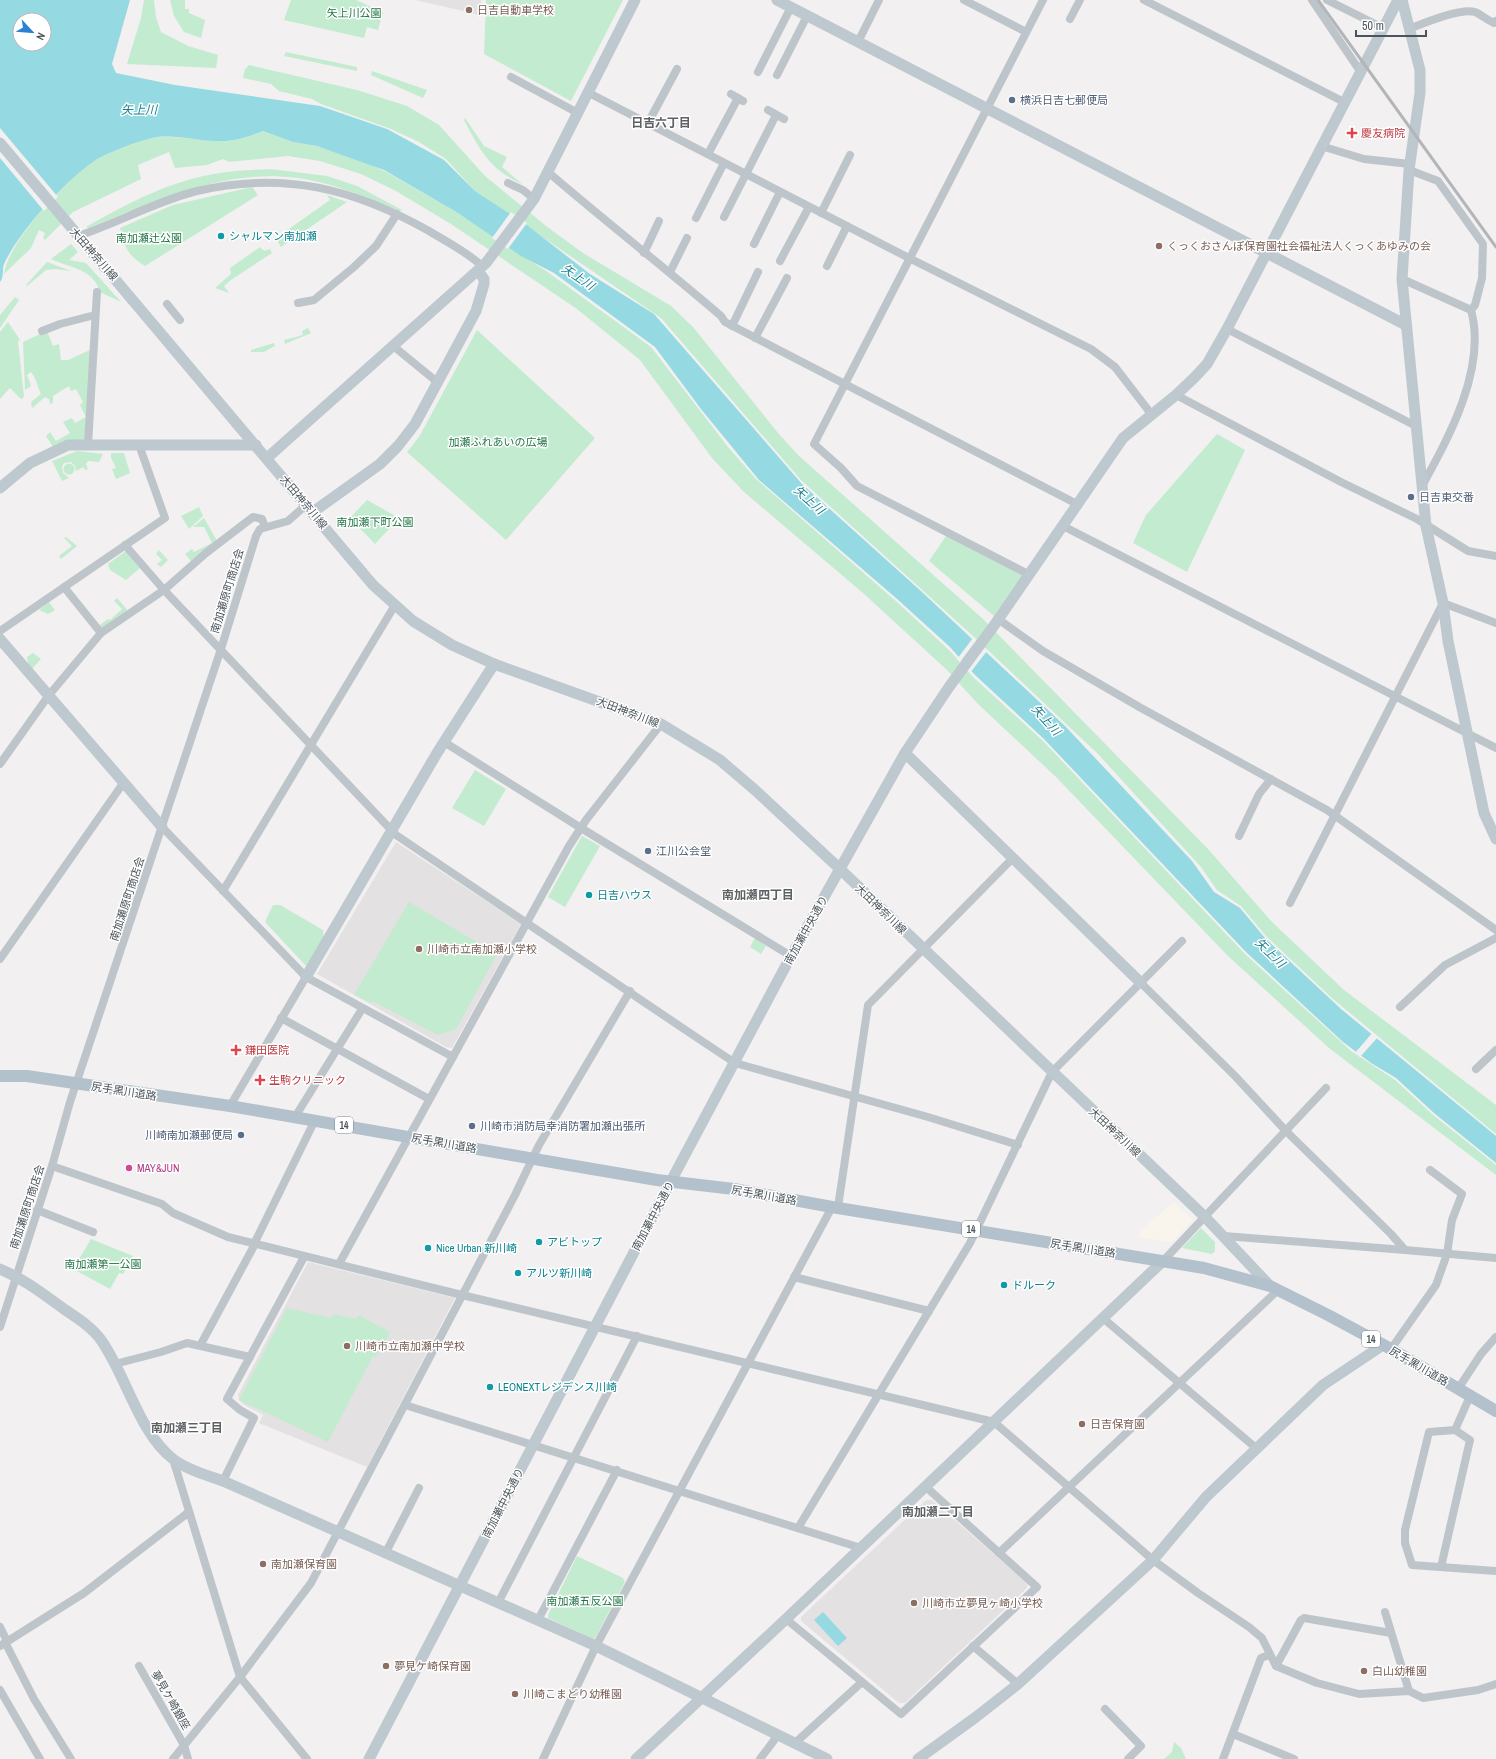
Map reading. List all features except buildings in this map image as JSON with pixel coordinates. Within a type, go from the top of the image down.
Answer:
[{"type":"main road","name":"尻手黒川道路","points":[[0,1076],[28,1076],[230,1106],[533,1158],[568,1166],[734,1189],[835,1207],[1164,1260],[1204,1268],[1274,1288],[1387,1347],[1496,1411]]},
{"type":"street","points":[[267,458],[392,345],[483,266],[533,201],[636,0]]},
{"type":"street","points":[[777,0],[1406,325]]},
{"type":"street","points":[[858,42],[879,0]]},
{"type":"street","points":[[964,0],[1026,32]]},
{"type":"street","points":[[1028,574],[857,486],[841,468],[814,444],[844,383],[1043,0]]},
{"type":"street","points":[[1070,19],[1080,0]]},
{"type":"street","points":[[1144,0],[1344,102]]},
{"type":"street","points":[[1312,0],[1360,71]]},
{"type":"street","points":[[1327,0],[1382,28]]},
{"type":"street","name":"南加瀬中央通り","points":[[369,1759],[595,1326],[791,956],[905,753],[953,681],[996,623],[1028,574],[1063,526],[1123,438],[1176,395],[1207,364],[1227,329],[1382,28],[1398,0]]},
{"type":"street","points":[[1402,0],[1420,70],[1420,93],[1409,167],[1402,278],[1426,526],[1443,603],[1448,641],[1484,813],[1496,839]]},
{"type":"street","points":[[758,72],[791,7]]},
{"type":"street","points":[[1409,29],[1460,11],[1474,12],[1494,23],[1496,21]]},
{"type":"street","points":[[777,75],[807,16]]},
{"type":"street","points":[[648,123],[676,69]]},
{"type":"street","points":[[511,77],[578,113]]},
{"type":"street","points":[[589,93],[909,258],[1091,349],[1115,367],[1152,415]]},
{"type":"street","points":[[708,154],[737,97]]},
{"type":"street","points":[[724,217],[746,174],[772,112],[784,118]]},
{"type":"street","name":"大田神奈川線","points":[[0,143],[373,585],[413,621],[452,645],[494,664],[661,724],[720,760],[755,790],[840,869],[923,950],[1205,1217],[1274,1288]]},
{"type":"street","points":[[1321,146],[1364,159],[1409,167],[1438,181],[1483,244],[1482,278],[1475,305],[1471,310],[1475,350],[1468,382],[1452,432],[1422,487]]},
{"type":"street","points":[[821,213],[848,166],[850,155]]},
{"type":"street","points":[[696,218],[724,163]]},
{"type":"street","points":[[548,172],[644,253],[670,272],[721,316],[725,322],[1077,504]]},
{"type":"street","points":[[0,764],[49,695],[101,633],[164,590],[206,553],[253,517],[262,519],[265,526],[288,521],[310,509],[380,464],[398,446],[414,424],[436,381],[476,311],[484,284],[483,266],[473,258],[435,235],[397,214],[327,189],[286,182],[266,181],[225,185],[195,191],[76,233]]},
{"type":"street","points":[[508,183],[523,190],[533,201]]},
{"type":"street","points":[[754,244],[780,192]]},
{"type":"street","points":[[780,261],[809,206]]},
{"type":"street","points":[[298,303],[314,300],[354,267],[376,246],[397,214]]},
{"type":"street","points":[[644,253],[659,221]]},
{"type":"street","points":[[827,266],[847,226]]},
{"type":"street","points":[[670,272],[687,238]]},
{"type":"street","points":[[732,326],[758,272]]},
{"type":"street","points":[[755,338],[787,278]]},
{"type":"street","points":[[1402,278],[1471,310]]},
{"type":"street","points":[[88,445],[97,292]]},
{"type":"street","points":[[167,304],[180,320]]},
{"type":"street","points":[[42,331],[60,324],[95,315]]},
{"type":"street","points":[[1227,329],[1416,426]]},
{"type":"street","points":[[392,345],[436,381]]},
{"type":"street","points":[[1176,395],[1337,480],[1417,519],[1468,551],[1496,556]]},
{"type":"street","points":[[0,488],[30,463],[46,454],[68,445],[256,445]]},
{"type":"street","points":[[0,632],[165,518],[139,445]]},
{"type":"street","name":"南加瀬原町商店会","points":[[0,1326],[77,1084],[221,649],[256,536],[260,529],[265,526]]},
{"type":"street","points":[[1063,526],[1496,748]]},
{"type":"street","points":[[125,545],[164,590],[396,835],[528,922],[735,1063],[855,1096],[1018,1145]]},
{"type":"street","points":[[64,587],[101,633]]},
{"type":"street","points":[[1290,903],[1443,603]]},
{"type":"street","points":[[1443,603],[1496,623]]},
{"type":"street","points":[[223,891],[395,604]]},
{"type":"street","points":[[996,623],[1141,708],[1335,814],[1496,930]]},
{"type":"street","points":[[0,639],[162,827],[306,977],[362,1009],[453,1057]]},
{"type":"street","points":[[230,1106],[391,830],[444,742],[494,664]]},
{"type":"street","points":[[339,1264],[408,1136],[569,846],[581,828],[661,724]]},
{"type":"street","points":[[444,742],[581,828],[791,956]]},
{"type":"street","points":[[905,753],[1235,1076],[1286,1131],[1391,1234],[1405,1250]]},
{"type":"street","points":[[1239,836],[1259,794],[1271,779]]},
{"type":"street","points":[[0,959],[124,782]]},
{"type":"street","points":[[543,1759],[596,1646],[794,1277],[835,1207],[855,1096],[868,1004],[1013,858]]},
{"type":"street","points":[[1400,1007],[1445,965],[1496,938]]},
{"type":"street","points":[[798,1528],[966,1250],[1052,1072],[1182,941]]},
{"type":"street","name":"夢見ケ崎銀座","points":[[173,1759],[240,1677],[311,1583],[539,1145],[630,991]]},
{"type":"street","points":[[295,1117],[362,1009]]},
{"type":"street","points":[[282,1018],[429,1099]]},
{"type":"street","points":[[1476,1069],[1496,1050]]},
{"type":"street","points":[[636,1759],[1104,1319],[1164,1260],[1326,1088]]},
{"type":"street","points":[[201,1344],[255,1244],[315,1120]]},
{"type":"street","points":[[52,1166],[162,1204],[173,1213],[218,1234],[304,1257],[339,1264],[462,1295],[994,1422],[1154,1560],[1198,1593],[1249,1626],[1262,1638],[1269,1655],[1276,1666],[1317,1683],[1359,1694],[1409,1691],[1423,1698],[1478,1690],[1496,1684]]},
{"type":"street","points":[[918,1759],[1018,1684],[1154,1560],[1206,1497],[1323,1385],[1387,1347],[1436,1285],[1447,1254],[1452,1220],[1462,1194],[1430,1170]]},
{"type":"street","points":[[37,1210],[93,1232]]},
{"type":"street","points":[[1224,1236],[1496,1258]]},
{"type":"street","points":[[223,1481],[254,1418],[240,1410],[228,1399],[304,1257]]},
{"type":"street","points":[[0,1269],[16,1276],[86,1324],[100,1338],[150,1432],[161,1447],[173,1459],[186,1467],[223,1481],[596,1646],[828,1759]]},
{"type":"street","points":[[794,1277],[929,1311]]},
{"type":"street","points":[[999,1553],[1179,1383],[1274,1288]]},
{"type":"street","points":[[1104,1319],[1256,1448]]},
{"type":"street","points":[[498,1603],[637,1336]]},
{"type":"street","points":[[1458,1389],[1481,1354],[1496,1337]]},
{"type":"street","points":[[115,1364],[188,1343],[201,1344],[250,1357]]},
{"type":"street","points":[[1455,1430],[1470,1396]]},
{"type":"street","points":[[405,1405],[533,1444],[570,1457],[575,1457],[599,1466],[653,1481],[655,1484],[680,1490],[861,1548]]},
{"type":"street","points":[[1441,1567],[1470,1440],[1455,1430],[1429,1432],[1404,1530],[1405,1543],[1412,1565],[1496,1571]]},
{"type":"street","points":[[173,1459],[240,1677],[307,1759]]},
{"type":"street","points":[[538,1620],[617,1470]]},
{"type":"street","points":[[786,1619],[901,1714],[1037,1587],[926,1487]]},
{"type":"street","points":[[386,1554],[419,1488]]},
{"type":"street","points":[[4,1643],[84,1594],[189,1512]]},
{"type":"street","points":[[1385,1612],[1409,1691]]},
{"type":"street","points":[[1276,1666],[1301,1620],[1304,1618],[1391,1633]]},
{"type":"street","points":[[0,1627],[4,1643],[34,1699],[71,1759]]},
{"type":"street","points":[[973,1646],[1018,1684]]},
{"type":"street","points":[[1223,1759],[1261,1658],[1269,1655]]},
{"type":"street","name":"夢見ケ崎銀座","points":[[139,1666],[184,1745],[188,1759]]},
{"type":"street","points":[[795,1743],[862,1682]]},
{"type":"street","points":[[0,1690],[40,1759]]},
{"type":"street","points":[[1105,1709],[1141,1746],[1128,1759]]},
{"type":"street","points":[[1233,1734],[1294,1759]]},
{"type":"street","points":[[760,1759],[778,1735]]},
{"type":"shaded area","name":"日吉自動車学校","points":[[415,0],[481,0],[481,16],[468,12]]},
{"type":"shaded area","name":"川崎市立南加瀬小学校","points":[[396,842],[521,924],[452,1048],[446,1047],[317,974]]},
{"type":"shaded area","points":[[1174,1202],[1193,1220],[1172,1242],[1139,1237],[1140,1231]]},
{"type":"shaded area","name":"川崎市立南加瀬中学校","points":[[308,1262],[455,1298],[367,1467],[259,1423],[263,1415],[244,1405],[239,1400],[238,1395]]},
{"type":"shaded area","name":"川崎市立夢見ヶ崎小学校","points":[[926,1500],[932,1500],[1028,1584],[1027,1588],[905,1703],[899,1703],[801,1621],[801,1617]]},
{"type":"green space","points":[[144,0],[154,0],[156,17],[161,32],[188,46],[218,55],[216,68],[127,64],[141,18]]},
{"type":"green space","points":[[170,0],[185,0],[185,9],[189,9],[189,13],[205,20],[201,38],[184,32],[174,16]]},
{"type":"green space","name":"矢上川公園","points":[[291,0],[356,0],[383,12],[378,30],[367,27],[364,38],[284,20]]},
{"type":"green space","points":[[486,0],[623,0],[571,101],[484,54]]},
{"type":"green space","points":[[286,52],[357,67],[357,71],[284,56]]},
{"type":"green space","points":[[249,65],[357,90],[407,106],[439,125],[485,176],[546,226],[583,253],[671,306],[693,327],[778,433],[799,456],[983,619],[1208,849],[1272,922],[1344,990],[1496,1105],[1496,1134],[1333,999],[1266,936],[1241,906],[1217,890],[1201,867],[1098,754],[973,636],[801,480],[661,318],[475,191],[446,159],[419,142],[391,129],[321,104],[312,99],[279,91],[271,84],[243,78],[245,69]]},
{"type":"green space","points":[[372,71],[427,90],[423,98],[371,75]]},
{"type":"green space","points":[[465,118],[484,146],[507,157],[502,167],[522,184],[501,172],[493,165],[470,131],[464,120]]},
{"type":"green space","points":[[263,131],[293,142],[317,146],[357,158],[388,173],[458,213],[549,273],[651,347],[728,447],[756,479],[898,603],[950,651],[973,677],[1043,741],[1245,954],[1351,1051],[1395,1080],[1432,1114],[1496,1165],[1496,1175],[1329,1048],[1228,956],[1056,777],[978,704],[947,670],[863,593],[744,492],[712,458],[640,360],[577,309],[451,224],[396,191],[361,174],[320,161],[288,156],[229,162],[223,159],[207,165],[175,168],[169,152],[138,165],[141,179],[73,212],[45,240],[43,238],[45,233],[39,230],[31,248],[4,274],[8,261],[16,246],[40,213],[68,183],[93,162],[105,155],[152,138],[169,137],[227,141],[243,138]]},
{"type":"green space","points":[[270,169],[327,176],[357,186],[402,210],[400,211],[353,192],[323,183],[292,177],[262,176],[232,179],[174,194],[89,228],[86,227],[134,201],[185,181],[202,176],[226,172]]},
{"type":"green space","name":"南加瀬辻公園","points":[[252,187],[258,195],[145,266],[130,254],[125,245],[120,228],[173,205]]},
{"type":"green space","points":[[327,195],[347,202],[281,247],[276,238],[330,200]]},
{"type":"green space","points":[[71,244],[78,252],[69,260],[86,263],[121,302],[100,292],[97,284],[87,274],[51,259]]},
{"type":"green space","points":[[260,247],[264,251],[270,249],[272,253],[224,286],[229,293],[215,288],[231,274],[230,268]]},
{"type":"green space","points":[[47,262],[71,271],[55,269],[46,270],[27,286],[26,285]]},
{"type":"green space","points":[[15,297],[19,300],[0,328],[0,315]]},
{"type":"green space","points":[[8,322],[20,340],[18,341],[24,397],[21,399],[10,388],[0,399],[0,332]]},
{"type":"green space","points":[[308,328],[311,333],[285,344],[284,340],[303,335],[302,331]]},
{"type":"green space","name":"加瀬ふれあいの広場","points":[[477,330],[595,438],[506,540],[407,452],[419,437]]},
{"type":"green space","points":[[47,331],[53,346],[59,344],[61,360],[68,360],[90,350],[86,441],[53,447],[46,436],[50,432],[56,441],[70,433],[63,422],[72,418],[75,423],[86,417],[80,405],[83,402],[76,389],[71,391],[69,386],[53,396],[53,403],[50,404],[49,399],[45,397],[32,408],[31,402],[41,394],[36,380],[31,372],[27,375],[31,386],[25,390],[23,342]]},
{"type":"green space","points":[[274,343],[275,346],[264,352],[251,352],[251,350]]},
{"type":"green space","points":[[1217,434],[1245,450],[1187,572],[1133,543],[1146,515]]},
{"type":"green space","points":[[77,451],[103,454],[99,462],[88,461],[86,464],[88,469],[85,470],[83,467],[76,471],[75,466],[71,462],[64,463],[62,467],[63,473],[69,478],[62,481],[52,461]]},
{"type":"green space","points":[[111,453],[124,453],[130,473],[116,479],[112,469],[116,468],[111,458]]},
{"type":"green space","points":[[69,463],[73,465],[75,469],[73,473],[69,475],[65,473],[63,469],[65,465]]},
{"type":"green space","name":"南加瀬下町公園","points":[[367,500],[399,518],[375,544],[350,518]]},
{"type":"green space","points":[[199,507],[203,516],[189,529],[181,516]]},
{"type":"green space","points":[[204,518],[217,541],[192,562],[185,554],[192,549],[194,552],[212,543],[204,527],[193,527]]},
{"type":"green space","points":[[946,536],[1023,574],[994,616],[929,561]]},
{"type":"green space","points":[[66,537],[77,546],[61,559],[59,556],[72,546],[64,538]]},
{"type":"green space","points":[[159,550],[168,560],[161,567],[157,564],[162,560],[156,554]]},
{"type":"green space","points":[[126,551],[140,568],[126,580],[110,570],[108,564]]},
{"type":"green space","points":[[117,598],[129,612],[103,630],[100,625],[108,619],[110,620],[122,609],[114,601]]},
{"type":"green space","points":[[49,602],[55,610],[48,614],[39,610]]},
{"type":"green space","points":[[33,653],[41,659],[32,669],[28,663],[27,657]]},
{"type":"green space","points":[[475,770],[506,789],[484,826],[452,808]]},
{"type":"green space","points":[[582,836],[600,846],[565,907],[548,897]]},
{"type":"green space","points":[[409,902],[497,954],[456,1029],[438,1035],[374,1002],[369,1002],[354,995]]},
{"type":"green space","points":[[273,905],[280,905],[323,930],[324,939],[306,966],[265,922]]},
{"type":"green space","points":[[755,938],[766,946],[761,954],[750,947]]},
{"type":"green space","points":[[1201,1228],[1215,1242],[1215,1251],[1212,1254],[1182,1248]]},
{"type":"green space","name":"南加瀬第一公園","points":[[91,1239],[133,1256],[123,1274],[119,1273],[110,1289],[73,1269]]},
{"type":"green space","points":[[287,1308],[331,1318],[333,1314],[356,1319],[358,1315],[390,1332],[376,1357],[373,1356],[328,1442],[239,1400]]},
{"type":"green space","name":"南加瀬五反公園","points":[[577,1556],[623,1578],[625,1582],[595,1638],[593,1639],[548,1618],[548,1615]]},
{"type":"green space","points":[[1174,1742],[1181,1748],[1186,1759],[1164,1759],[1172,1752]]},
{"type":"water","name":"矢上川","points":[[0,0],[130,0],[112,64],[116,73],[175,85],[320,106],[387,129],[444,160],[475,191],[528,226],[590,274],[654,314],[802,484],[922,592],[1065,726],[1192,861],[1214,892],[1240,908],[1265,938],[1341,1009],[1496,1136],[1496,1163],[1434,1113],[1396,1078],[1371,1063],[1343,1042],[1246,952],[1044,739],[974,674],[950,647],[896,598],[759,480],[701,409],[655,347],[554,273],[521,256],[458,213],[384,170],[317,146],[293,142],[263,131],[243,138],[227,141],[213,141],[169,136],[152,138],[121,148],[93,162],[56,194],[21,236],[12,250],[3,267],[0,282]]},
{"type":"water","points":[[823,1612],[847,1638],[838,1646],[814,1620]]},
{"type":"pier","points":[[0,128],[58,197],[44,211],[0,158]]},
{"type":"pier","points":[[511,212],[527,223],[508,249],[492,238]]},
{"type":"pier","points":[[973,638],[976,641],[960,662],[957,659]]},
{"type":"pier","points":[[977,641],[987,651],[970,673],[961,663]]},
{"type":"pier","points":[[1373,1032],[1378,1037],[1360,1057],[1355,1053]]},
{"type":"railway","points":[[1318,0],[1496,247]]},
{"type":"place","name":"日吉自動車学校","points":[[469,10]]},
{"type":"place","name":"横浜日吉七郵便局","points":[[1012,100]]},
{"type":"place","name":"慶友病院","points":[[1352,133]]},
{"type":"place","name":"シャルマン南加瀬","points":[[221,236]]},
{"type":"place","name":"くっくおさんぽ保育園社会福祉法人くっくあゆみの会","points":[[1159,246]]},
{"type":"place","name":"日吉東交番","points":[[1411,497]]},
{"type":"place","name":"江川公会堂","points":[[648,851]]},
{"type":"place","name":"日吉ハウス","points":[[589,895]]},
{"type":"place","name":"川崎市立南加瀬小学校","points":[[419,949]]},
{"type":"place","name":"鎌田医院","points":[[236,1050]]},
{"type":"place","name":"生駒クリニック","points":[[260,1080]]},
{"type":"place","name":"川崎市消防局幸消防署加瀬出張所","points":[[472,1126]]},
{"type":"place","name":"川崎南加瀬郵便局","points":[[241,1135]]},
{"type":"place","name":"MAY&JUN","points":[[129,1168]]},
{"type":"place","name":"アビトップ","points":[[539,1242]]},
{"type":"place","name":"Nice Urban 新川崎","points":[[428,1248]]},
{"type":"place","name":"アルツ新川崎","points":[[518,1273]]},
{"type":"place","name":"ドルーク","points":[[1004,1285]]},
{"type":"place","name":"川崎市立南加瀬中学校","points":[[347,1346]]},
{"type":"place","name":"LEONEXTレジデンス川崎","points":[[490,1387]]},
{"type":"place","name":"日吉保育園","points":[[1082,1424]]},
{"type":"place","name":"南加瀬保育園","points":[[263,1564]]},
{"type":"place","name":"川崎市立夢見ヶ崎小学校","points":[[914,1603]]},
{"type":"place","name":"夢見ケ崎保育園","points":[[386,1666]]},
{"type":"place","name":"白山幼稚園","points":[[1364,1671]]},
{"type":"place","name":"川崎こまどり幼稚園","points":[[515,1694]]},
{"type":"district","name":"日吉六丁目","points":[[661,123]]},
{"type":"district","name":"南加瀬四丁目","points":[[758,895]]},
{"type":"district","name":"南加瀬三丁目","points":[[187,1428]]},
{"type":"district","name":"南加瀬二丁目","points":[[938,1512]]}]
